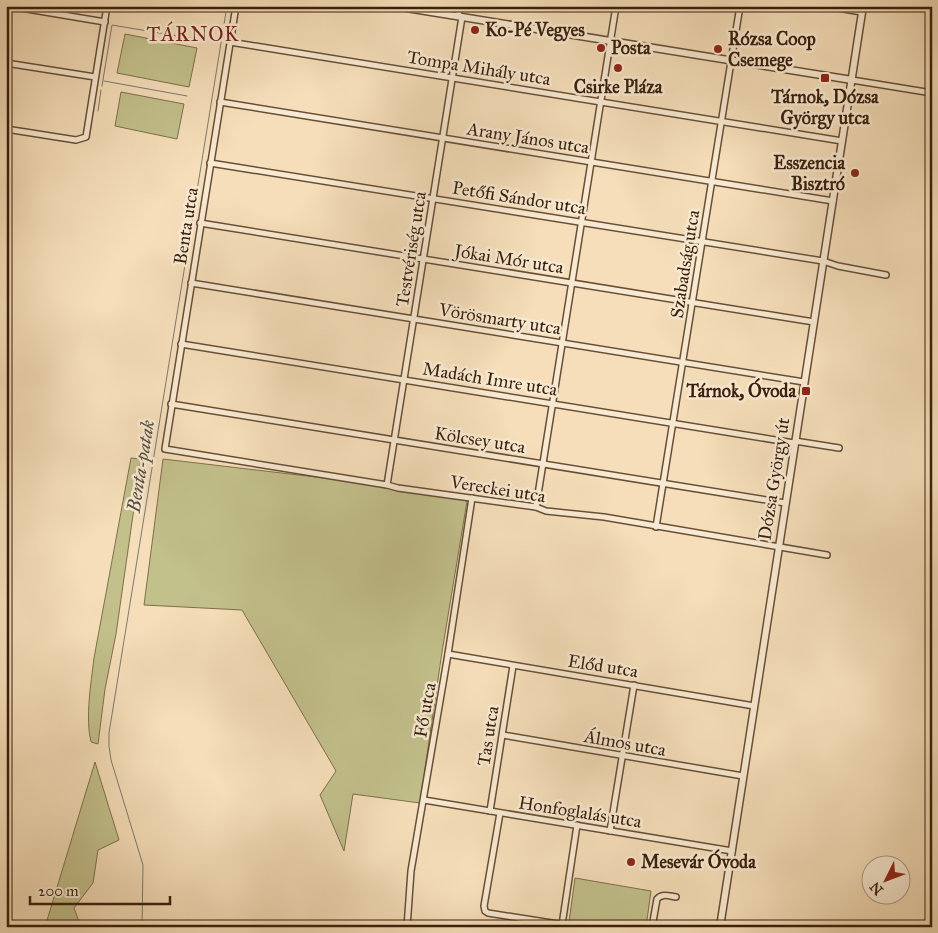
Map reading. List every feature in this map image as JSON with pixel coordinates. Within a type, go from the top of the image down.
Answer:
[{"type":"street","points":[[9,6],[104,22]]},
{"type":"street","points":[[6,128],[76,140],[86,137],[107,6]]},
{"type":"street","name":"Benta utca","points":[[164,449],[236,6]]},
{"type":"street","points":[[394,6],[932,93]]},
{"type":"street","name":"Testvériség utca","points":[[387,485],[443,138],[460,6]]},
{"type":"street","points":[[536,507],[616,6]]},
{"type":"street","name":"Szabadság utca","points":[[656,527],[740,6]]},
{"type":"street","points":[[826,6],[863,9]]},
{"type":"street","name":"Dózsa György út","points":[[720,927],[794,442],[863,9]]},
{"type":"street","name":"Tompa Mihály utca","points":[[230,42],[842,141]]},
{"type":"street","points":[[6,63],[95,77]]},
{"type":"street","name":"Arany János utca","points":[[220,102],[833,201]]},
{"type":"street","name":"Petőfi Sándor utca","points":[[210,163],[823,261],[838,266],[886,275]]},
{"type":"street","name":"Jókai Mór utca","points":[[200,223],[814,322]]},
{"type":"street","name":"Vörösmarty utca","points":[[191,283],[804,382]]},
{"type":"street","name":"Madách Imre utca","points":[[181,344],[839,448]]},
{"type":"street","name":"Kölcsey utca","points":[[171,404],[785,503]]},
{"type":"street","name":"Vereckei utca","points":[[164,449],[398,488],[536,507],[550,512],[598,516],[827,555]]},
{"type":"street","name":"Fő utca","points":[[407,927],[411,871],[472,498]]},
{"type":"street","name":"Előd utca","points":[[448,654],[754,706]]},
{"type":"street","name":"Tas utca","points":[[490,811],[513,666]]},
{"type":"street","points":[[610,831],[634,685]]},
{"type":"street","name":"Álmos utca","points":[[502,735],[742,776]]},
{"type":"street","name":"Honfoglalás utca","points":[[424,800],[732,851]]},
{"type":"street","points":[[500,813],[484,910],[488,913],[577,927]]},
{"type":"street","points":[[562,924],[577,825]]},
{"type":"street","points":[[652,927],[659,896],[676,897]]},
{"type":"shaded area","points":[[125,34],[197,48],[189,87],[117,73]]},
{"type":"shaded area","points":[[121,92],[184,104],[177,139],[115,126]]},
{"type":"shaded area","points":[[131,458],[141,459],[98,744],[91,742],[89,733],[90,690],[94,658]]},
{"type":"shaded area","points":[[163,459],[468,495],[442,652],[420,803],[353,794],[344,851],[320,795],[336,771],[242,610],[144,605]]},
{"type":"shaded area","points":[[95,762],[119,840],[98,850],[93,883],[74,908],[81,927],[45,927]]},
{"type":"shaded area","points":[[575,878],[651,891],[646,927],[601,927],[569,922]]},
{"type":"waterway","name":"Benta-patak","points":[[142,927],[143,865],[111,760],[109,733],[227,6]]},
{"type":"waterway","points":[[102,86],[112,25],[202,40]]},
{"type":"waterway","points":[[104,81],[187,96]]},
{"type":"waterway","points":[[98,111],[101,90]]},
{"type":"place","name":"Ko-Pé Vegyes","points":[[475,30]]},
{"type":"place","name":"Posta","points":[[601,48]]},
{"type":"place","name":"Rózsa Coop Csemege","points":[[718,49]]},
{"type":"place","name":"Csirke Pláza","points":[[618,68]]},
{"type":"place","name":"Tárnok, Dózsa György utca","points":[[825,78]]},
{"type":"place","name":"Esszencia Bisztró","points":[[855,173]]},
{"type":"place","name":"Tárnok, Óvoda","points":[[806,391]]},
{"type":"place","name":"Mesevár Óvoda","points":[[631,862]]},
{"type":"district","name":"TÁRNOK","points":[[193,34]]}]
